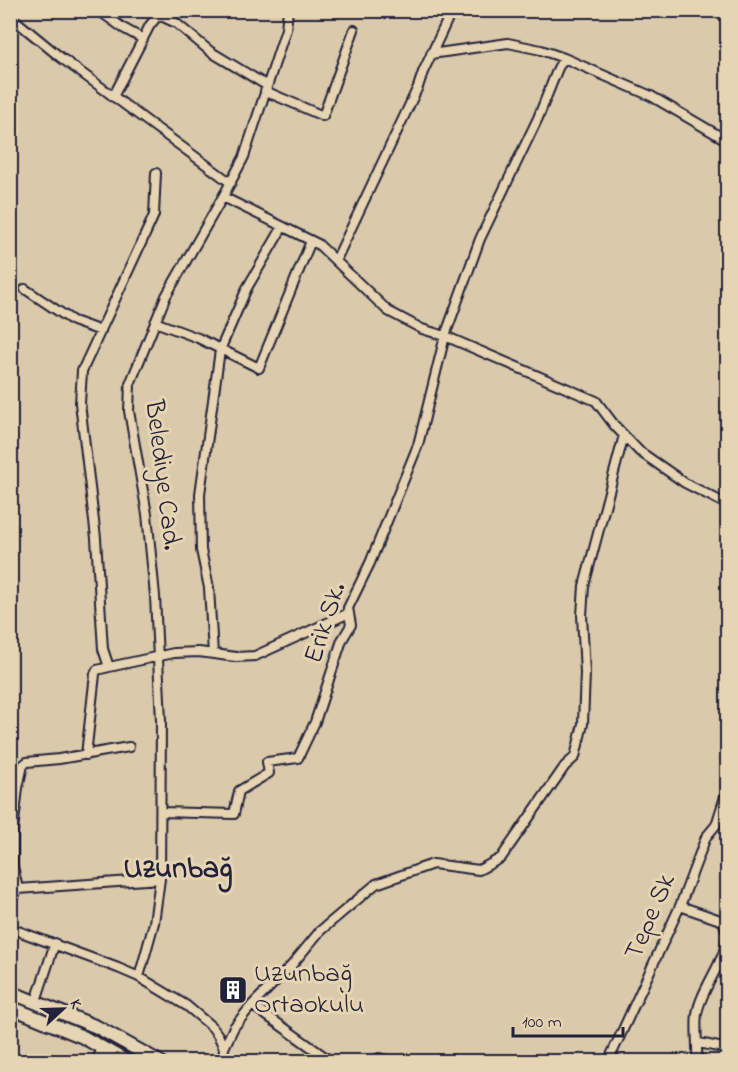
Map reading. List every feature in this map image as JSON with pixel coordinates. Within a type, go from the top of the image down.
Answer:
[{"type":"highway","points":[[10,992],[97,1027],[160,1062]]},
{"type":"highway","points":[[10,1007],[104,1047],[127,1062]]},
{"type":"street","points":[[98,10],[123,28],[144,39]]},
{"type":"street","name":"Belediye Cad.","points":[[138,976],[154,923],[160,879],[161,721],[147,514],[129,411],[130,384],[166,296],[244,157],[286,29],[288,10]]},
{"type":"street","points":[[336,260],[452,10]]},
{"type":"street","points":[[10,16],[60,57],[231,183]]},
{"type":"street","points":[[113,97],[128,65],[156,18],[161,16],[168,18],[211,52],[265,88],[323,116],[354,30]]},
{"type":"street","points":[[431,54],[508,43],[564,58],[651,96],[728,141]]},
{"type":"street","name":"Erik Sk.","points":[[161,812],[234,814],[239,791],[269,773],[267,762],[298,758],[315,722],[342,640],[351,625],[348,608],[370,563],[418,445],[445,336],[480,239],[564,58]]},
{"type":"street","points":[[109,667],[103,649],[96,537],[80,403],[82,371],[150,224],[153,215],[156,173]]},
{"type":"street","points":[[223,197],[318,244],[388,311],[422,329],[445,336],[596,401],[639,451],[685,483],[728,505]]},
{"type":"street","points":[[213,654],[209,588],[201,550],[200,494],[220,350],[247,288],[282,228]]},
{"type":"street","points":[[155,322],[198,338],[259,368],[311,241]]},
{"type":"street","points":[[25,289],[73,321],[101,331]]},
{"type":"street","points":[[223,1062],[224,1048],[234,1027],[320,931],[376,884],[434,864],[478,870],[501,858],[565,766],[575,757],[583,724],[584,586],[624,435]]},
{"type":"street","points":[[86,755],[97,670],[158,656],[191,653],[236,657],[255,656],[349,613]]},
{"type":"street","points":[[10,903],[18,889],[13,866],[13,831],[23,765],[27,762],[129,747]]},
{"type":"street","name":"Tepe Sk","points":[[608,1062],[681,906],[706,837],[716,825],[728,787]]},
{"type":"street","points":[[18,889],[160,879]]},
{"type":"street","points":[[681,906],[723,921],[727,933],[724,950],[697,1014],[699,1043],[697,1062]]},
{"type":"street","points":[[10,928],[138,976],[187,1006],[212,1027],[224,1048]]},
{"type":"street","points":[[36,1001],[55,943]]},
{"type":"street","points":[[252,1005],[332,1062]]},
{"type":"street","points":[[699,1043],[728,1049]]},
{"type":"street","points":[[95,1062],[104,1047]]},
{"type":"street","points":[[371,1062],[379,1058],[394,1062]]},
{"type":"place","name":"Uzunbağ Ortaokulu","points":[[233,990]]},
{"type":"district","name":"Uzunbağ","points":[[178,870]]}]
